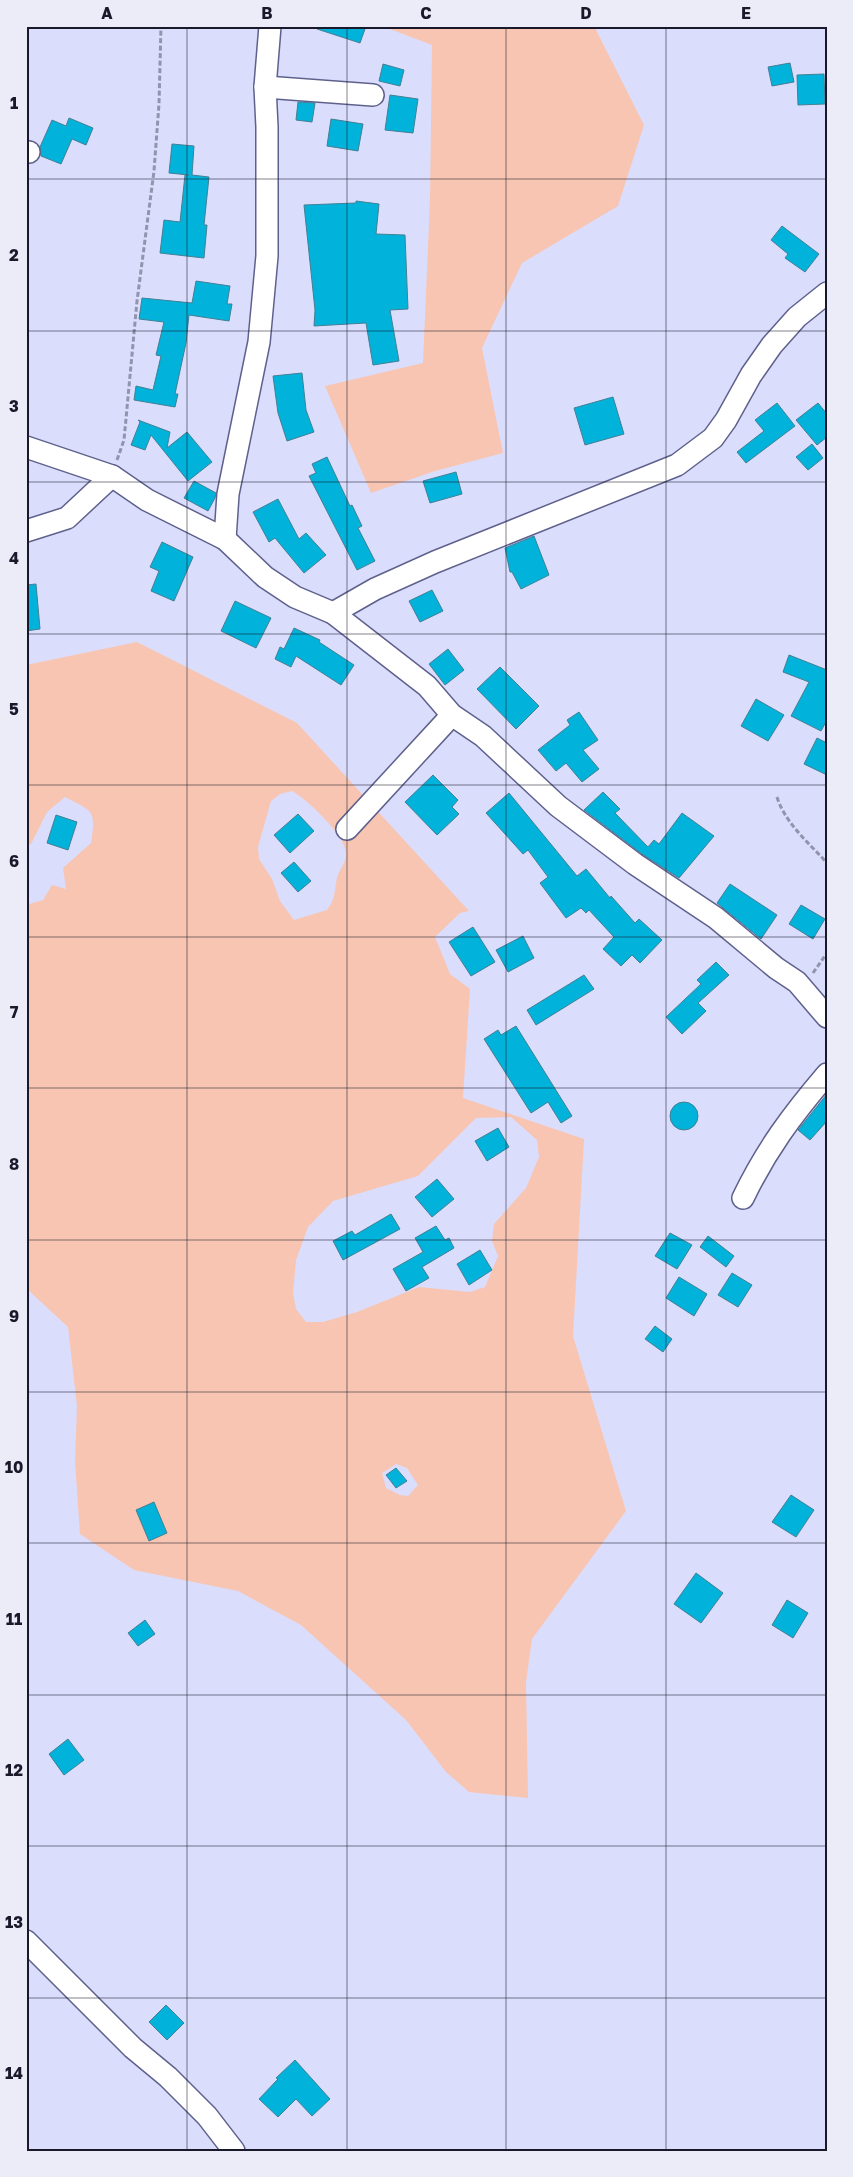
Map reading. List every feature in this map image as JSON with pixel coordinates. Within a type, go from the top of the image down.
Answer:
[{"type":"street","points":[[225,539],[228,494],[259,342],[267,256],[267,127],[265,87],[270,26]]},
{"type":"street","points":[[265,87],[373,95]]},
{"type":"street","points":[[333,613],[375,589],[435,562],[677,465],[714,438],[751,375],[772,345],[797,317],[827,293]]},
{"type":"street","points":[[26,447],[112,476],[147,500],[225,539],[265,577],[296,597],[333,613],[427,686],[452,716],[483,736],[558,806],[635,864],[716,918],[776,968],[797,982],[827,1017]]},
{"type":"street","points":[[26,531],[67,518],[112,476]]},
{"type":"street","points":[[346,829],[452,716]]},
{"type":"street","points":[[743,1198],[760,1163],[827,1074]]},
{"type":"street","points":[[26,1941],[133,2048],[168,2076],[188,2096],[207,2116],[234,2151]]},
{"type":"path","points":[[112,476],[124,440],[137,301],[154,170],[159,104],[161,26]]},
{"type":"path","points":[[777,797],[780,808],[791,823],[827,862]]},
{"type":"shaded area","points":[[382,26],[594,26],[644,125],[618,206],[522,263],[482,348],[503,453],[435,471],[371,493],[325,386],[423,363],[430,200],[432,45]]},
{"type":"shaded area","points":[[137,642],[297,723],[469,911],[460,913],[435,937],[450,974],[470,989],[463,1098],[584,1139],[573,1336],[626,1511],[532,1639],[526,1682],[528,1798],[469,1792],[446,1772],[406,1720],[301,1625],[238,1591],[134,1570],[80,1534],[75,1461],[77,1406],[68,1327],[26,1288],[26,905],[43,900],[52,885],[66,889],[63,868],[91,843],[93,818],[87,809],[65,797],[47,812],[31,844],[26,845],[26,665]],"holes":[[[292,791],[316,810],[333,828],[346,853],[337,878],[333,898],[327,910],[294,920],[280,901],[272,879],[259,859],[258,847],[271,801],[280,794]],[[511,1117],[537,1140],[539,1157],[526,1188],[494,1224],[492,1241],[498,1256],[485,1287],[470,1292],[419,1287],[357,1312],[323,1322],[306,1322],[296,1309],[293,1293],[296,1260],[308,1227],[333,1201],[418,1176],[476,1118]],[[396,1464],[407,1468],[418,1485],[408,1496],[400,1495],[386,1488],[382,1473]]]},
{"type":"building","points":[[318,26],[357,26],[365,29],[360,43],[317,29]]},
{"type":"building","points":[[790,63],[794,82],[772,86],[768,67]]},
{"type":"building","points":[[383,64],[404,70],[400,86],[379,81]]},
{"type":"building","points":[[824,74],[825,104],[798,105],[797,75]]},
{"type":"building","points":[[390,95],[418,99],[413,133],[385,130]]},
{"type":"building","points":[[298,102],[315,103],[312,122],[296,120]]},
{"type":"building","points":[[69,118],[93,128],[86,145],[72,139],[61,164],[41,156],[40,147],[52,120],[66,126]]},
{"type":"building","points":[[331,119],[363,124],[358,151],[327,146]]},
{"type":"building","points":[[172,144],[194,146],[192,175],[209,177],[204,225],[207,225],[204,258],[160,253],[164,220],[180,222],[185,175],[189,175],[169,173]]},
{"type":"building","points":[[356,201],[379,204],[376,234],[405,235],[408,309],[390,310],[399,361],[373,365],[366,323],[314,326],[315,310],[304,205],[356,203]]},
{"type":"building","points":[[782,226],[819,254],[805,272],[785,258],[788,254],[771,240]]},
{"type":"building","points":[[196,281],[230,286],[227,304],[232,304],[229,321],[189,315],[186,343],[175,394],[178,394],[175,407],[134,400],[136,386],[153,390],[161,356],[156,355],[164,322],[139,319],[142,298],[192,303]]},
{"type":"building","points":[[302,373],[306,410],[314,432],[287,441],[278,413],[273,376]]},
{"type":"building","points":[[613,397],[624,434],[585,445],[574,408]]},
{"type":"building","points":[[777,403],[795,426],[746,463],[737,452],[764,431],[755,420]]},
{"type":"building","points":[[818,403],[827,414],[827,437],[817,445],[796,420]]},
{"type":"building","points":[[138,420],[170,432],[167,448],[187,432],[212,462],[188,481],[151,435],[145,450],[131,445],[140,422]]},
{"type":"building","points":[[812,444],[823,458],[808,470],[796,457]]},
{"type":"building","points":[[327,457],[350,506],[352,505],[362,526],[358,528],[375,561],[357,570],[309,476],[316,473],[312,464]]},
{"type":"building","points":[[456,472],[462,494],[430,503],[423,481]]},
{"type":"building","points":[[194,481],[216,493],[208,511],[184,498]]},
{"type":"building","points":[[278,499],[299,539],[306,533],[326,555],[304,573],[275,538],[269,542],[253,512]]},
{"type":"building","points":[[534,536],[549,575],[521,589],[512,572],[510,572],[505,548]]},
{"type":"building","points":[[162,542],[193,557],[174,601],[151,591],[159,571],[150,567]]},
{"type":"building","points":[[36,584],[40,629],[26,631],[26,585]]},
{"type":"building","points":[[432,590],[443,611],[420,622],[409,601]]},
{"type":"building","points":[[235,601],[271,618],[256,648],[221,631]]},
{"type":"building","points":[[294,628],[320,640],[319,642],[354,665],[341,685],[296,656],[291,667],[275,659],[280,647],[284,649]]},
{"type":"building","points":[[448,649],[464,670],[445,685],[429,664]]},
{"type":"building","points":[[789,655],[827,670],[827,720],[821,731],[791,716],[809,682],[783,672]]},
{"type":"building","points":[[500,667],[539,706],[516,729],[477,689]]},
{"type":"building","points":[[756,699],[784,715],[768,741],[741,726]]},
{"type":"building","points":[[579,712],[598,740],[583,750],[599,769],[582,782],[566,763],[556,771],[538,750],[570,725],[567,720]]},
{"type":"building","points":[[817,738],[827,743],[827,775],[804,764]]},
{"type":"building","points":[[433,775],[458,800],[452,807],[459,814],[437,835],[405,802]]},
{"type":"building","points":[[603,792],[620,809],[615,813],[648,847],[654,840],[659,844],[682,813],[714,836],[679,878],[642,854],[584,810]]},
{"type":"building","points":[[509,793],[577,876],[586,869],[610,898],[611,896],[635,923],[639,919],[662,940],[640,963],[632,955],[621,966],[603,949],[614,937],[589,910],[586,913],[581,908],[566,918],[540,883],[548,877],[528,850],[523,854],[486,813]]},
{"type":"building","points":[[298,814],[314,831],[290,853],[274,835]]},
{"type":"building","points":[[56,815],[77,822],[68,850],[47,843]]},
{"type":"building","points":[[294,862],[311,881],[298,892],[281,873]]},
{"type":"building","points":[[730,884],[777,915],[761,939],[717,903]]},
{"type":"building","points":[[801,905],[825,919],[813,939],[789,924]]},
{"type":"building","points":[[473,927],[495,962],[471,976],[449,942]]},
{"type":"building","points":[[523,936],[534,958],[508,972],[496,950]]},
{"type":"building","points":[[716,962],[729,975],[698,1003],[706,1011],[682,1034],[666,1017],[701,984],[697,980]]},
{"type":"building","points":[[584,975],[594,989],[536,1025],[527,1010]]},
{"type":"building","points":[[516,1026],[572,1116],[561,1123],[548,1102],[531,1113],[484,1039],[498,1030],[501,1035]]},
{"type":"building","points":[[827,1094],[827,1121],[810,1140],[798,1130]]},
{"type":"building","points":[[684,1102],[694,1106],[698,1116],[694,1126],[684,1130],[674,1126],[670,1116],[674,1106]]},
{"type":"building","points":[[498,1128],[509,1147],[487,1161],[475,1141]]},
{"type":"building","points":[[437,1179],[454,1199],[432,1217],[415,1197]]},
{"type":"building","points":[[391,1214],[400,1229],[343,1260],[333,1241],[352,1231],[355,1235]]},
{"type":"building","points":[[436,1226],[445,1240],[449,1238],[454,1248],[422,1267],[429,1278],[406,1291],[393,1269],[423,1252],[415,1238]]},
{"type":"building","points":[[670,1233],[692,1245],[677,1269],[655,1256]]},
{"type":"building","points":[[708,1236],[734,1256],[726,1267],[700,1247]]},
{"type":"building","points":[[480,1250],[492,1270],[469,1285],[457,1264]]},
{"type":"building","points":[[732,1273],[752,1285],[738,1307],[718,1295]]},
{"type":"building","points":[[679,1277],[707,1294],[694,1316],[666,1298]]},
{"type":"building","points":[[655,1326],[672,1339],[663,1352],[645,1339]]},
{"type":"building","points":[[396,1468],[407,1481],[396,1488],[386,1475]]},
{"type":"building","points":[[791,1495],[814,1510],[796,1537],[772,1522]]},
{"type":"building","points":[[154,1502],[167,1533],[149,1541],[136,1510]]},
{"type":"building","points":[[696,1573],[723,1593],[701,1623],[674,1604]]},
{"type":"building","points":[[787,1600],[808,1613],[793,1638],[772,1625]]},
{"type":"building","points":[[145,1620],[155,1634],[138,1646],[128,1633]]},
{"type":"building","points":[[68,1739],[84,1760],[64,1775],[49,1754]]},
{"type":"building","points":[[166,2005],[184,2023],[167,2040],[149,2022]]},
{"type":"building","points":[[295,2060],[330,2099],[312,2116],[296,2099],[278,2117],[259,2099],[278,2079],[276,2078]]}]
